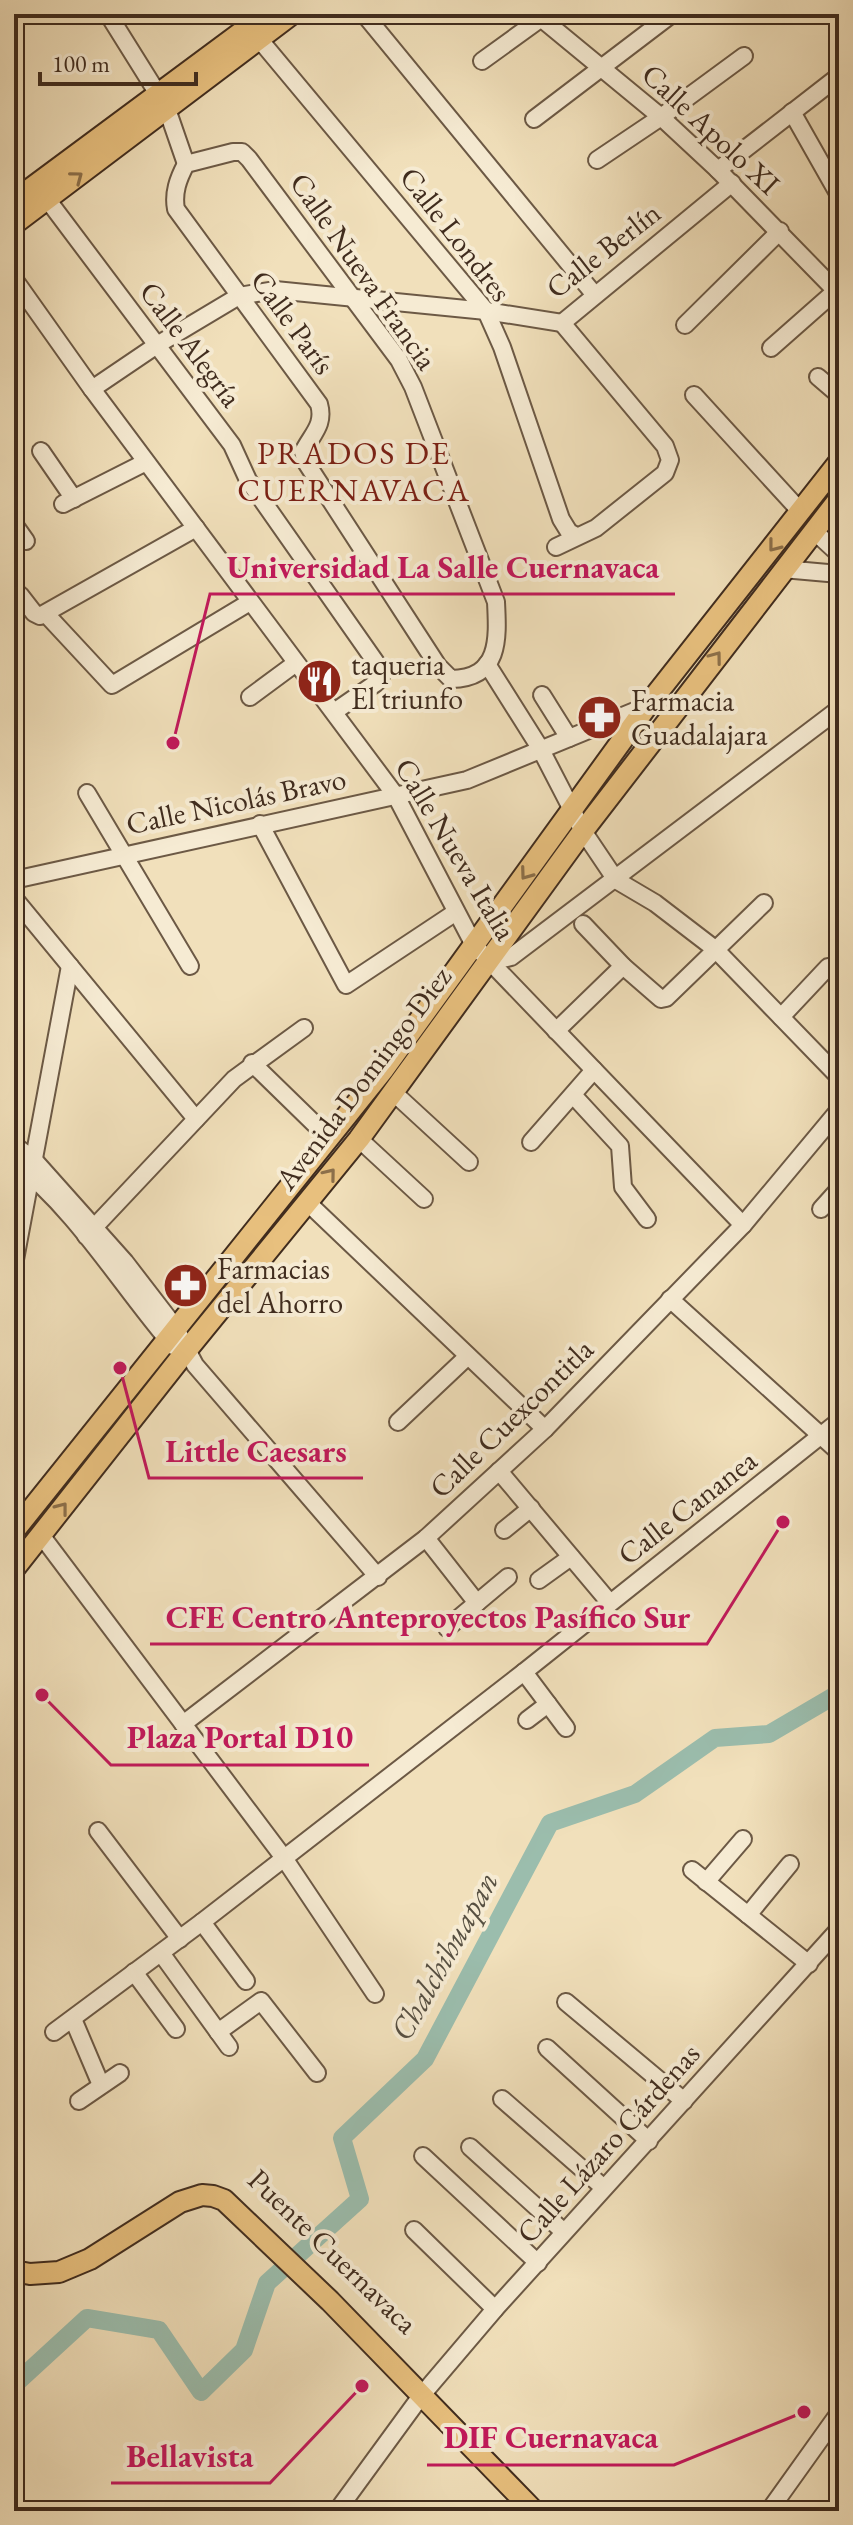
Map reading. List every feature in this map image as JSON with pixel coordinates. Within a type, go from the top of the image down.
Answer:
[{"type":"main road","points":[[14,224],[266,14]]},
{"type":"main road","points":[[14,201],[292,14]]},
{"type":"main road","name":"Avenida Domingo Diez","points":[[14,1531],[384,1069],[647,706],[839,462]]},
{"type":"main road","points":[[489,962],[583,831],[839,499]]},
{"type":"main road","name":"Avenida Domingo Diez","points":[[14,1569],[157,1388],[188,1357],[239,1285],[359,1139],[489,962]]},
{"type":"main road","points":[[220,1272],[228,1284],[239,1285]]},
{"type":"main road","points":[[138,1373],[150,1377],[157,1388]]},
{"type":"main road","name":"Puente Cuernavaca","points":[[14,2259],[44,2263],[62,2259],[187,2186],[214,2183],[229,2188],[241,2205],[334,2297],[355,2325],[534,2511]]},
{"type":"main road","name":"Puente Cuernavaca","points":[[14,2271],[30,2274],[59,2272],[90,2259],[192,2197],[213,2196],[241,2205]]},
{"type":"street","points":[[108,14],[163,101],[186,164]]},
{"type":"street","points":[[364,14],[594,294]]},
{"type":"street","points":[[534,119],[672,14]]},
{"type":"street","points":[[482,61],[542,15]]},
{"type":"street","name":"Calle Apolo XI","points":[[542,15],[661,117],[732,183],[838,291]]},
{"type":"street","name":"Calle Londres","points":[[259,39],[486,311],[502,347],[561,519],[569,532],[576,536]]},
{"type":"street","points":[[597,160],[744,56]]},
{"type":"street","points":[[718,170],[839,76]]},
{"type":"street","points":[[792,112],[839,195]]},
{"type":"street","name":"Calle Nueva Francia","points":[[186,164],[242,152],[399,360],[413,387],[496,602],[495,649],[487,664]]},
{"type":"street","name":"Calle París","points":[[186,164],[176,186],[176,209],[319,404],[321,424],[303,452],[307,464],[438,666],[451,679],[469,678],[487,664]]},
{"type":"street","name":"Calle Berlín","points":[[92,389],[157,345],[239,296],[275,290],[486,311],[562,323],[732,183]]},
{"type":"street","name":"Calle Alegría","points":[[47,199],[232,445],[248,480],[377,664],[381,676],[376,683],[334,712]]},
{"type":"street","points":[[685,325],[780,231]]},
{"type":"street","name":"Calle Nueva Italia","points":[[14,279],[92,389],[396,796],[474,945],[743,1225]]},
{"type":"street","points":[[771,348],[838,291]]},
{"type":"street","points":[[556,547],[596,528],[665,473],[670,460],[665,446],[562,323]]},
{"type":"street","points":[[818,377],[839,395]]},
{"type":"street","points":[[694,395],[801,512]]},
{"type":"street","points":[[41,451],[69,502],[146,462]]},
{"type":"street","points":[[14,524],[26,541]]},
{"type":"street","points":[[20,595],[34,613],[40,616],[46,614],[196,528]]},
{"type":"street","points":[[814,531],[839,554]]},
{"type":"street","points":[[783,569],[839,574]]},
{"type":"street","points":[[46,614],[112,685],[250,602]]},
{"type":"street","points":[[250,697],[296,663]]},
{"type":"street","points":[[487,664],[540,748],[583,831],[616,880],[655,903],[715,949],[839,1077]]},
{"type":"street","points":[[542,695],[569,738]]},
{"type":"street","name":"Calle Nicolás Bravo","points":[[14,880],[467,780],[647,706]]},
{"type":"street","name":"Avenida Domingo Diez","points":[[489,962],[511,957],[839,709]]},
{"type":"street","points":[[87,793],[190,966]]},
{"type":"street","points":[[260,824],[346,985],[456,912]]},
{"type":"street","points":[[14,898],[196,1119]]},
{"type":"street","points":[[583,924],[623,966],[661,999],[666,998],[764,903]]},
{"type":"street","points":[[14,1265],[70,966]]},
{"type":"street","points":[[556,1031],[623,966]]},
{"type":"street","points":[[781,1017],[828,967]]},
{"type":"street","points":[[90,1232],[252,1063],[304,1028]]},
{"type":"street","points":[[252,1063],[329,1138]]},
{"type":"street","points":[[531,1142],[594,1070]]},
{"type":"street","points":[[394,1093],[469,1162]]},
{"type":"street","points":[[573,1095],[620,1146],[623,1187],[647,1219]]},
{"type":"street","name":"Calle Cuexcontitla","points":[[183,1724],[426,1538],[545,1429],[743,1225],[839,1110]]},
{"type":"street","points":[[359,1139],[424,1199]]},
{"type":"street","points":[[14,1145],[120,1267],[188,1357],[378,1577]]},
{"type":"street","points":[[14,1162],[32,1167]]},
{"type":"street","points":[[821,1209],[839,1189]]},
{"type":"street","points":[[307,1202],[545,1429]]},
{"type":"street","points":[[670,1299],[839,1452]]},
{"type":"street","points":[[398,1422],[468,1356]]},
{"type":"street","name":"Calle Cananea","points":[[54,2032],[180,1939],[524,1672],[839,1421]]},
{"type":"street","points":[[499,1471],[610,1603]]},
{"type":"street","points":[[504,1530],[531,1508]]},
{"type":"street","points":[[41,1535],[284,1858],[375,1994]]},
{"type":"street","points":[[426,1538],[477,1603]]},
{"type":"street","points":[[539,1580],[571,1557]]},
{"type":"street","points":[[447,1628],[508,1577]]},
{"type":"street","points":[[524,1672],[566,1728]]},
{"type":"street","points":[[527,1720],[548,1704]]},
{"type":"street","points":[[98,1831],[180,1939]]},
{"type":"street","points":[[706,1882],[743,1839]]},
{"type":"street","points":[[748,1915],[790,1864]]},
{"type":"street","points":[[692,1870],[809,1964]]},
{"type":"street","points":[[202,1922],[246,1981]]},
{"type":"street","name":"Calle Lázaro Cárdenas","points":[[337,2511],[495,2309],[839,1929]]},
{"type":"street","points":[[161,1953],[229,2047]]},
{"type":"street","points":[[134,1972],[176,2029]]},
{"type":"street","points":[[218,2032],[261,2001],[317,2073]]},
{"type":"street","points":[[566,2002],[684,2101]]},
{"type":"street","points":[[73,2019],[101,2085]]},
{"type":"street","points":[[547,2048],[649,2141]]},
{"type":"street","points":[[79,2101],[120,2073]]},
{"type":"street","points":[[502,2099],[604,2188]]},
{"type":"street","points":[[470,2147],[564,2232]]},
{"type":"street","points":[[423,2156],[538,2263]]},
{"type":"street","points":[[414,2230],[495,2309]]},
{"type":"street","points":[[769,2511],[839,2413]]},
{"type":"waterway","name":"Chalchihuapan","points":[[14,2385],[87,2318],[159,2330],[201,2392],[244,2350],[267,2283],[360,2199],[342,2138],[425,2059],[550,1823],[635,1794],[715,1738],[769,1734],[839,1693]]},
{"type":"place","name":"taqueria El triunfo","points":[[320,681]]},
{"type":"place","name":"Farmacia Guadalajara","points":[[600,717]]},
{"type":"place","name":"Universidad La Salle Cuernavaca","points":[[173,743]]},
{"type":"place","name":"Farmacias del Ahorro","points":[[186,1285]]},
{"type":"place","name":"Little Caesars","points":[[120,1368]]},
{"type":"place","name":"CFE Centro Anteproyectos Pasífico Sur","points":[[783,1522]]},
{"type":"place","name":"Plaza Portal D10","points":[[42,1695]]},
{"type":"place","name":"Bellavista","points":[[362,2386]]},
{"type":"place","name":"DIF Cuernavaca","points":[[804,2412]]},
{"type":"district","name":"PRADOS DE CUERNAVACA","points":[[354,472]]}]
